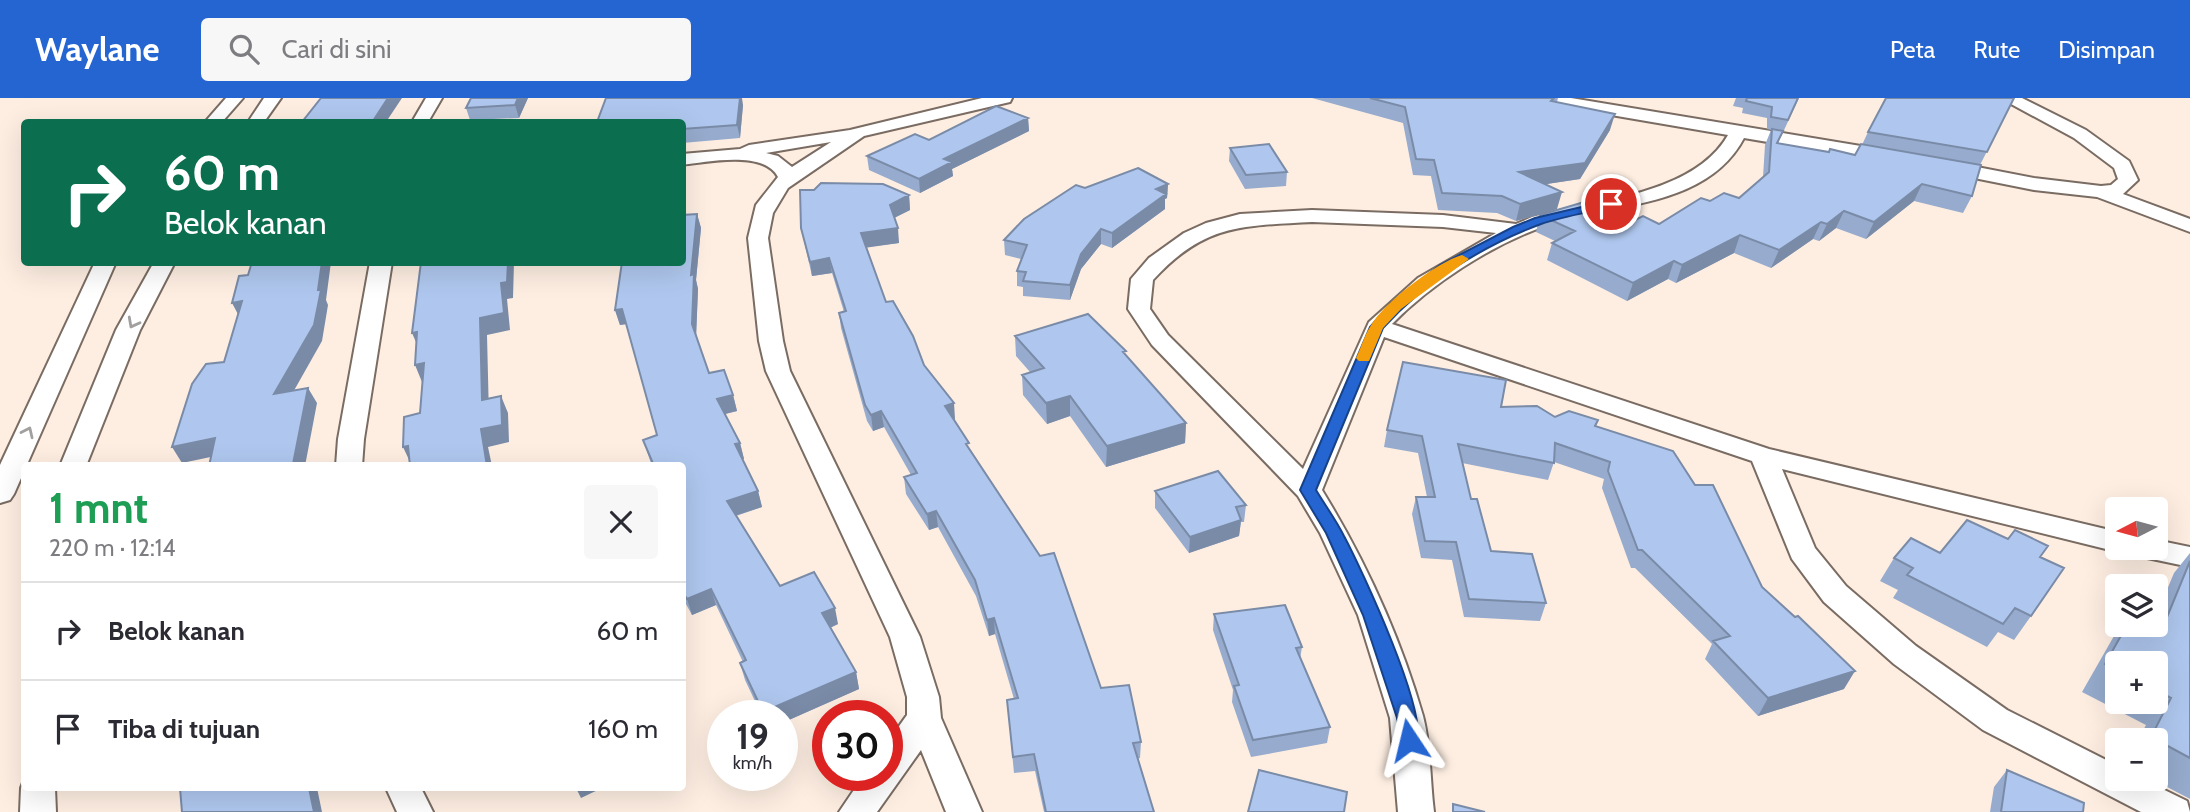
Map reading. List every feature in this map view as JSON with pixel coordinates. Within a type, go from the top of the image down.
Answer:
[{"type":"street","points":[[216,119],[236,98]]},
{"type":"street","points":[[258,119],[273,98]]},
{"type":"street","points":[[422,119],[434,98]]},
{"type":"street","points":[[686,159],[858,132],[1003,98]]},
{"type":"street","points":[[1541,98],[1909,160]]},
{"type":"street","points":[[1934,165],[2034,184],[2101,192],[2117,190],[2127,180],[2122,165],[2052,118],[2008,98]]},
{"type":"street","points":[[858,132],[788,178],[771,194],[759,224],[758,239],[771,341],[778,371],[905,638],[923,697],[925,718],[964,812]]},
{"type":"street","points":[[1308,490],[1377,327],[1396,306],[1445,268],[1539,221],[1661,192],[1700,176],[1727,153],[1738,133]]},
{"type":"street","points":[[726,154],[770,159],[779,163],[788,178]]},
{"type":"street","points":[[2101,192],[2139,209],[2190,226]]},
{"type":"street","points":[[1416,812],[1407,718],[1377,628],[1334,533],[1308,490],[1160,340],[1139,309],[1142,279],[1157,263],[1191,236],[1240,220],[1325,216],[1443,221],[1518,230]]},
{"type":"street","points":[[0,494],[104,266]]},
{"type":"street","points":[[76,462],[128,330],[163,266]]},
{"type":"street","points":[[349,462],[380,266]]},
{"type":"street","points":[[1377,327],[1763,456],[2105,539]]},
{"type":"street","points":[[1763,456],[1802,552],[1835,594],[1855,612],[1905,655],[1995,720],[2174,812]]},
{"type":"street","points":[[2168,553],[2190,557]]},
{"type":"street","points":[[903,749],[925,718]]},
{"type":"street","points":[[38,791],[38,812]]},
{"type":"street","points":[[404,791],[415,812]]},
{"type":"street","points":[[858,812],[873,791]]},
{"type":"building","points":[[321,98],[388,98],[374,119],[304,119]]},
{"type":"building","points":[[471,98],[518,98],[515,105],[466,108]]},
{"type":"building","points":[[606,98],[740,98],[737,125],[686,129],[686,119],[598,119]]},
{"type":"building","points":[[1370,98],[1554,98],[1551,101],[1615,114],[1585,163],[1519,172],[1562,192],[1520,204],[1502,196],[1442,193],[1434,160],[1416,159],[1405,107]]},
{"type":"building","points":[[1747,98],[1798,98],[1788,120],[1771,117],[1772,107],[1746,101]]},
{"type":"building","points":[[1886,98],[2014,98],[1987,152],[1868,132]]},
{"type":"building","points":[[996,106],[1028,118],[944,159],[952,162],[919,179],[867,156],[915,134],[929,140]]},
{"type":"building","points":[[1772,129],[1783,131],[1777,143],[1829,152],[1830,149],[1855,155],[1861,144],[1981,165],[1972,196],[1922,184],[1874,222],[1844,211],[1827,224],[1821,222],[1779,250],[1740,235],[1682,265],[1674,261],[1633,283],[1552,243],[1575,231],[1540,215],[1584,202],[1629,223],[1643,216],[1659,224],[1701,198],[1710,201],[1724,193],[1739,198],[1769,172]]},
{"type":"building","points":[[1269,144],[1287,172],[1246,175],[1230,148]]},
{"type":"building","points":[[1138,168],[1168,184],[1156,189],[1166,194],[1112,233],[1101,229],[1081,254],[1070,285],[1023,281],[1026,272],[1017,271],[1027,245],[1004,240],[1024,219],[1076,185],[1085,188]]},
{"type":"building","points":[[821,183],[883,184],[909,195],[890,205],[898,228],[861,233],[886,302],[893,301],[913,336],[924,365],[954,403],[945,406],[969,443],[966,444],[1040,556],[1054,553],[1101,688],[1129,685],[1141,742],[1133,743],[1154,812],[1046,812],[1034,754],[1013,757],[1007,700],[1018,698],[994,618],[987,620],[975,580],[936,511],[927,514],[904,477],[917,473],[881,411],[871,415],[865,405],[839,313],[846,311],[829,258],[810,262],[801,228],[800,190],[814,190]]},
{"type":"building","points":[[697,214],[691,275],[694,274],[692,324],[709,373],[724,370],[733,395],[717,399],[740,443],[735,444],[758,491],[727,501],[780,586],[814,572],[835,608],[822,613],[856,672],[791,700],[757,700],[740,663],[746,660],[711,589],[686,597],[686,462],[652,462],[643,440],[657,435],[622,309],[615,310],[621,266],[686,266],[686,215]]},
{"type":"building","points":[[251,266],[321,266],[318,290],[321,290],[314,325],[274,394],[308,388],[293,462],[210,462],[215,438],[172,447],[192,384],[206,364],[224,362],[242,301],[232,303],[239,276],[248,275]]},
{"type":"building","points":[[420,266],[508,266],[507,282],[501,283],[504,313],[480,318],[482,400],[501,396],[502,425],[481,429],[486,462],[410,462],[408,446],[403,447],[404,417],[420,413],[424,363],[415,365],[417,332],[412,333]]},
{"type":"building","points":[[1088,314],[1126,351],[1123,352],[1186,423],[1107,446],[1070,396],[1046,403],[1022,375],[1044,368],[1015,336]]},
{"type":"building","points":[[1403,362],[1506,380],[1501,407],[1537,406],[1555,417],[1569,411],[1598,420],[1595,426],[1673,451],[1695,485],[1713,485],[1762,587],[1795,617],[1798,616],[1855,671],[1768,698],[1713,641],[1730,636],[1642,550],[1638,550],[1608,471],[1610,462],[1555,443],[1554,463],[1458,444],[1471,499],[1477,499],[1491,551],[1532,554],[1546,603],[1469,599],[1456,542],[1425,541],[1416,497],[1435,497],[1422,436],[1387,430]]},
{"type":"building","points":[[1218,471],[1246,505],[1236,507],[1241,520],[1190,537],[1155,491]]},
{"type":"building","points":[[1967,520],[2008,539],[2015,530],[2048,546],[2040,557],[2064,568],[2031,616],[2015,608],[2003,624],[1907,575],[1913,568],[1894,558],[1911,538],[1940,553]]},
{"type":"building","points":[[2190,561],[2190,758],[2168,746],[2168,728],[2156,728],[2163,714],[2168,714],[2171,698],[2168,696],[2168,651],[2112,651],[2120,637],[2168,637],[2168,615]]},
{"type":"building","points":[[1285,605],[1302,647],[1296,648],[1330,727],[1253,740],[1234,686],[1239,685],[1214,614]]},
{"type":"building","points":[[1259,770],[1347,792],[1344,812],[1248,812]]},
{"type":"building","points":[[2007,770],[2084,803],[2083,812],[2001,812]]},
{"type":"building","points":[[180,791],[310,791],[314,812],[182,812]]},
{"type":"building","points":[[1453,804],[1485,812],[1453,812]]},
{"type":"slow traffic","points":[[1364,358],[1377,327],[1396,306],[1445,268],[1462,259]]},
{"type":"route","points":[[1409,740],[1407,718],[1373,615],[1334,533],[1308,490],[1377,327],[1396,306],[1445,268],[1518,230],[1539,221],[1611,204]]}]
